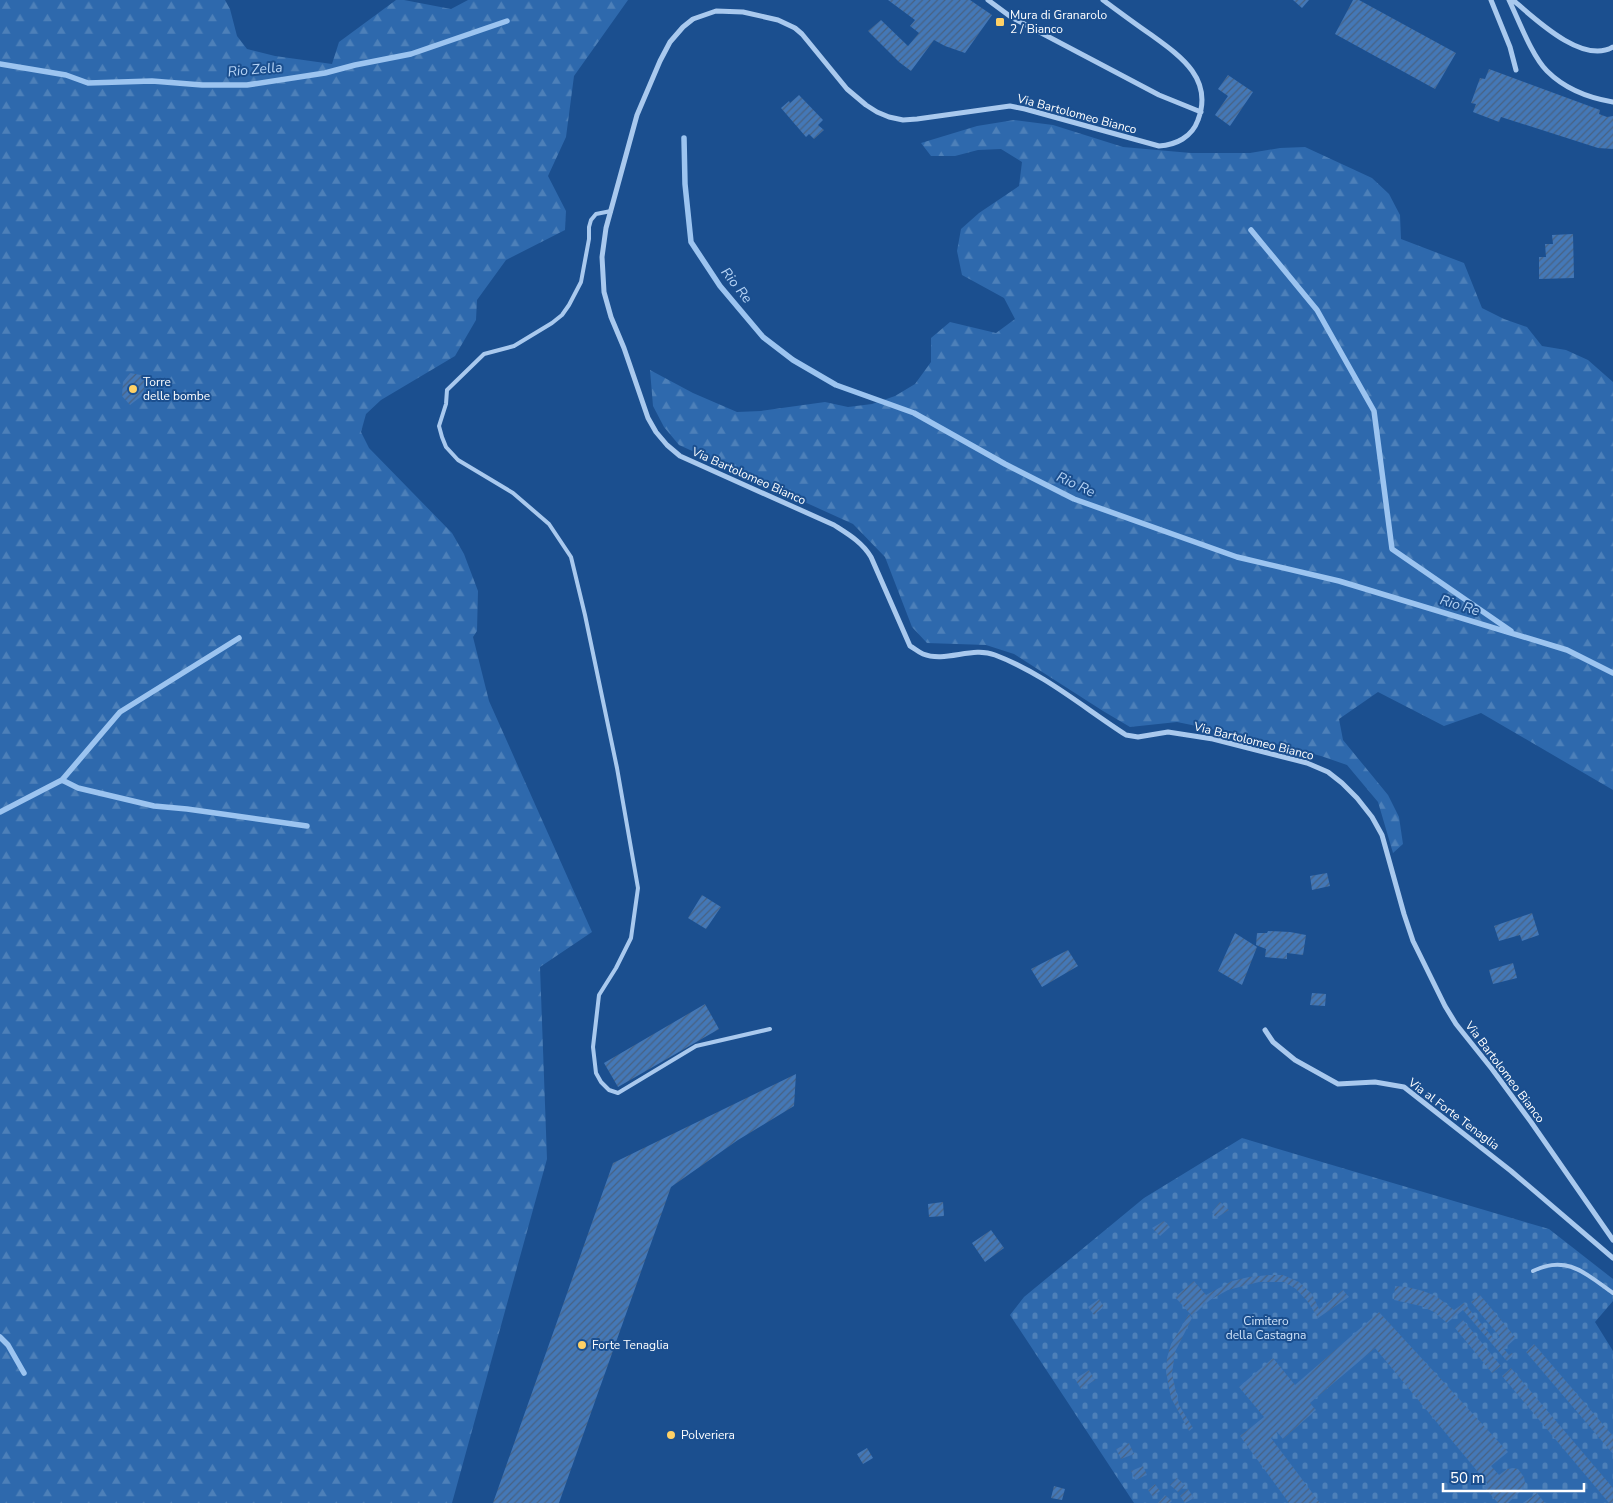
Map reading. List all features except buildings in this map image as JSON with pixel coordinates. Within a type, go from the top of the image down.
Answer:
[{"type":"street","points":[[988,0],[1011,17],[1160,95],[1201,112],[1203,100],[1201,89],[1192,70],[1173,51],[1102,0]]},
{"type":"street","points":[[1491,0],[1510,47],[1516,70]]},
{"type":"street","points":[[1509,0],[1537,57],[1547,71],[1568,88],[1595,99],[1613,102]]},
{"type":"street","points":[[1514,0],[1546,27],[1578,47],[1600,52],[1613,47]]},
{"type":"street","name":"Via Bartolomeo Bianco","points":[[1201,112],[1196,126],[1188,135],[1170,145],[1159,146],[1010,106],[917,119],[904,120],[889,117],[877,112],[847,89],[811,44],[795,28],[758,14],[716,11],[693,19],[682,27],[670,42],[637,115],[606,228],[602,258],[604,292],[611,317],[624,348],[648,418],[656,432],[667,445],[680,456],[834,524],[857,540],[871,557],[910,646],[922,654],[932,656],[981,652],[993,654],[1032,672],[1126,735],[1138,737],[1168,732],[1213,739],[1307,763],[1328,772],[1342,783],[1372,817],[1382,835],[1413,940],[1445,1006],[1456,1024],[1531,1122],[1613,1240]]},
{"type":"street","name":"Via al Forte Tenaglia","points":[[1264,1030],[1273,1042],[1295,1060],[1338,1084],[1375,1082],[1404,1087],[1511,1171],[1613,1258]]},
{"type":"lane","points":[[611,211],[596,214],[590,220],[583,274],[570,305],[552,323],[514,346],[484,354],[452,384],[447,390],[446,404],[439,426],[440,432],[446,447],[458,460],[513,493],[549,524],[571,557],[617,768],[638,888],[631,938],[616,968],[599,994],[593,1047],[596,1073],[609,1090],[618,1093],[696,1046],[770,1029]]},
{"type":"lane","points":[[1533,1270],[1555,1263],[1567,1265],[1590,1276],[1613,1293]]},
{"type":"green space","points":[[0,0],[225,0],[230,9],[237,36],[247,49],[275,56],[332,64],[339,42],[396,0],[451,9],[468,0],[628,0],[574,76],[566,137],[548,176],[566,211],[565,230],[506,260],[477,300],[476,320],[455,356],[381,400],[366,414],[361,432],[369,448],[452,533],[464,554],[478,591],[477,631],[473,637],[489,701],[592,932],[540,967],[547,1159],[452,1503],[0,1503]]},
{"type":"green space","points":[[1014,120],[1053,125],[1123,147],[1191,153],[1250,153],[1280,148],[1305,147],[1372,178],[1389,194],[1400,215],[1401,239],[1464,263],[1482,308],[1504,319],[1527,327],[1542,346],[1566,350],[1588,360],[1613,382],[1613,790],[1481,713],[1444,726],[1378,692],[1339,719],[1343,740],[1388,795],[1399,817],[1403,844],[1393,853],[1378,802],[1347,765],[1321,756],[1245,736],[1177,722],[1130,727],[1014,654],[986,645],[927,643],[912,627],[885,557],[853,524],[679,445],[664,427],[653,406],[650,370],[693,393],[737,412],[761,411],[825,402],[848,407],[872,404],[895,396],[915,384],[931,362],[931,338],[950,322],[996,333],[1015,319],[1004,298],[962,275],[957,251],[961,229],[979,213],[1019,186],[1022,162],[1001,149],[978,150],[955,156],[931,156],[921,143],[977,126]]},
{"type":"green space","name":"Cimitero della Castagna","points":[[1242,1138],[1549,1229],[1613,1279],[1613,1301],[1595,1322],[1613,1351],[1613,1503],[1134,1503],[1010,1315],[1024,1297],[1144,1198]]},
{"type":"waterway","name":"Rio Zella","points":[[0,64],[66,75],[88,83],[152,81],[202,85],[247,85],[325,73],[411,54],[507,21]]},
{"type":"waterway","name":"Rio Re","points":[[684,138],[685,184],[691,242],[720,286],[763,337],[793,360],[836,385],[914,413],[1005,464],[1074,499],[1237,557],[1339,581],[1567,650],[1613,673]]},
{"type":"waterway","points":[[1251,230],[1317,310],[1374,411],[1392,549],[1511,631]]},
{"type":"waterway","points":[[62,780],[120,712],[239,638]]},
{"type":"waterway","points":[[0,812],[62,780],[78,788],[154,806],[307,826]]},
{"type":"waterway","points":[[0,1337],[8,1345],[24,1373]]},
{"type":"place","name":"Mura di Granarolo 2 / Bianco","points":[[1000,22]]},
{"type":"place","name":"Torre delle bombe","points":[[133,389]]},
{"type":"place","name":"Forte Tenaglia","points":[[582,1345]]},
{"type":"place","name":"Polveriera","points":[[671,1435]]}]
